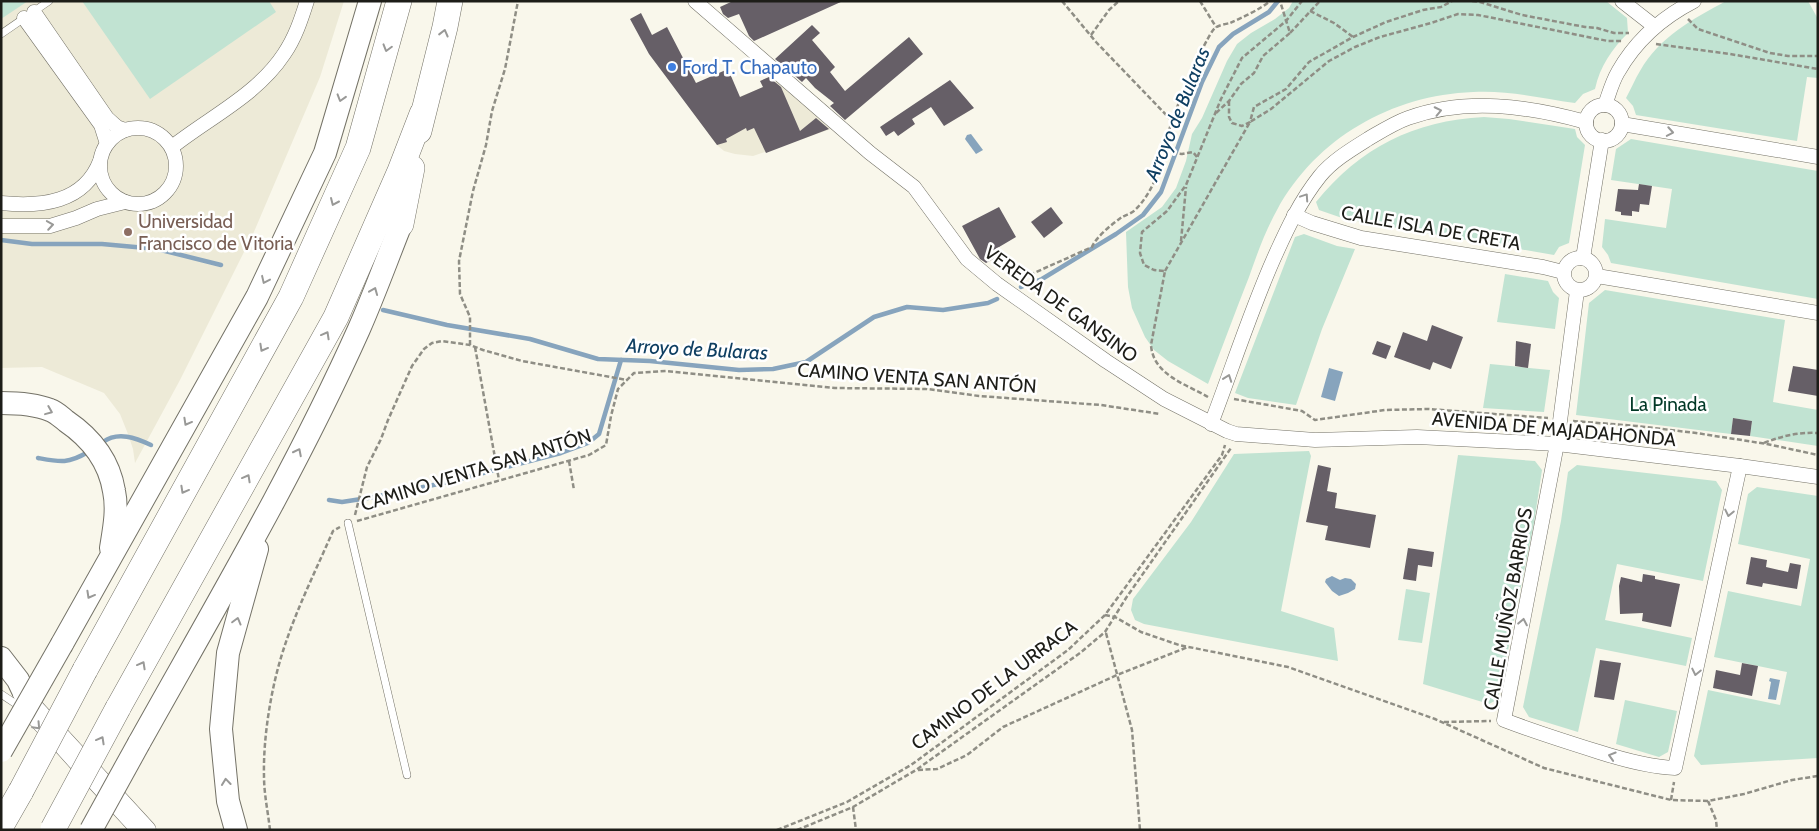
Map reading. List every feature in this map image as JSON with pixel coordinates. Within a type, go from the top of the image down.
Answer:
[{"type":"highway","points":[[1,750],[108,564],[257,297],[325,153],[370,1]]},
{"type":"highway","points":[[1,826],[291,297],[358,148],[399,1]]},
{"type":"highway","points":[[91,830],[271,505],[310,431],[358,329],[401,224],[422,114],[450,1]]},
{"type":"highway","points":[[52,829],[336,317],[400,171],[422,114]]},
{"type":"highway","points":[[1,403],[15,403],[52,410],[84,433],[102,457],[114,491],[116,509],[115,527],[108,564]]},
{"type":"highway","points":[[236,830],[228,801],[221,729],[228,653],[271,505]]},
{"type":"highway","points":[[1,658],[18,680],[26,699]]},
{"type":"street","points":[[172,147],[252,90],[274,68],[286,52],[297,31],[307,1]]},
{"type":"street","name":"VEREDA DE GANSINO","points":[[695,1],[862,147],[914,187],[967,259],[1001,287],[1106,361],[1164,399],[1231,433]]},
{"type":"street","points":[[1622,1],[1654,26]]},
{"type":"street","points":[[1604,105],[1618,73],[1640,42],[1654,26],[1694,1]]},
{"type":"street","points":[[29,15],[107,118],[118,128],[125,130]]},
{"type":"street","points":[[29,15],[101,125],[107,144]]},
{"type":"street","points":[[1211,424],[1260,290],[1294,215],[1322,174],[1352,148],[1408,118],[1438,110],[1470,106],[1507,105],[1586,122]]},
{"type":"street","points":[[1604,105],[1612,106],[1617,111],[1621,117],[1622,124],[1620,131],[1609,140],[1602,140],[1590,134],[1586,122],[1592,110],[1604,105]]},
{"type":"street","points":[[1622,124],[1818,157]]},
{"type":"street","points":[[1,203],[37,204],[57,200],[76,193],[86,185],[96,170],[107,144],[115,135],[125,130],[146,128],[165,138],[172,147],[177,165],[173,183],[168,190],[153,202],[135,204],[126,202],[111,193],[102,178],[100,161]]},
{"type":"street","points":[[1583,258],[1602,140]]},
{"type":"street","points":[[1,226],[50,226],[126,202]]},
{"type":"street","name":"CALLE ISLA DE CRETA","points":[[1294,215],[1312,223],[1361,238],[1543,267],[1563,272]]},
{"type":"street","points":[[1583,258],[1593,264],[1597,276],[1590,288],[1577,291],[1566,284],[1563,272],[1570,261],[1583,258]]},
{"type":"street","points":[[1597,276],[1818,312]]},
{"type":"street","name":"CALLE MUÑOZ BARRIOS","points":[[1577,291],[1558,444],[1504,720],[1553,738],[1630,761],[1660,768],[1675,768]]},
{"type":"street","name":"AVENIDA DE MAJADAHONDA","points":[[1231,433],[1314,440],[1417,437],[1558,444],[1818,477]]},
{"type":"street","points":[[1675,768],[1740,466]]},
{"type":"street","points":[[1,672],[148,830]]},
{"type":"lane","points":[[1,34],[49,1]]},
{"type":"lane","points":[[348,523],[407,776]]},
{"type":"lane","points":[[1,694],[16,704],[133,830]]},
{"type":"path","points":[[470,345],[470,317],[460,294],[458,281],[459,261],[472,191],[486,146],[492,111],[505,69],[518,1]]},
{"type":"path","points":[[1062,1],[1091,36],[1172,121]]},
{"type":"path","points":[[1091,36],[1109,10],[1119,1]]},
{"type":"path","points":[[1200,1],[1216,27]]},
{"type":"path","points":[[1001,287],[1092,247],[1096,238],[1121,218],[1135,211],[1147,194],[1163,162],[1172,121],[1191,72],[1210,35],[1216,27],[1265,6],[1270,1]]},
{"type":"path","points":[[1280,1],[1290,33]]},
{"type":"path","points":[[1165,271],[1154,270],[1144,266],[1140,253],[1142,232],[1167,211],[1186,185],[1215,114],[1242,58],[1286,21],[1302,1]]},
{"type":"path","points":[[1215,114],[1254,73],[1263,56],[1290,33],[1320,1]]},
{"type":"path","points":[[1203,394],[1160,368],[1151,355],[1150,345],[1165,271],[1250,122],[1254,107],[1286,89],[1309,62],[1353,37],[1386,22],[1423,10],[1441,7],[1452,1]]},
{"type":"path","points":[[1472,1],[1530,16],[1598,28],[1614,33],[1628,32],[1640,42]]},
{"type":"path","points":[[1680,9],[1698,29],[1715,35],[1770,53],[1818,56]]},
{"type":"path","points":[[1310,11],[1334,23],[1353,37]]},
{"type":"path","points":[[1229,101],[1229,117],[1232,123],[1242,126],[1271,110],[1329,61],[1356,47],[1380,37],[1458,14],[1478,14],[1608,41],[1640,42],[1730,54],[1818,69]]},
{"type":"path","points":[[1167,140],[1168,147],[1173,153],[1192,152],[1197,157]]},
{"type":"path","points":[[1181,243],[1186,185]]},
{"type":"path","points":[[270,830],[264,776],[268,719],[283,651],[333,531],[348,523],[356,514],[367,467],[412,366],[424,349],[432,343],[442,341],[470,345],[522,361],[627,380]]},
{"type":"path","points":[[475,347],[499,480]]},
{"type":"path","name":"CAMINO VENTA SAN ANTÓN","points":[[348,523],[589,455],[606,445],[618,389],[634,373],[666,371],[835,388],[927,389],[979,396],[1101,406],[1171,415],[1187,412]]},
{"type":"path","points":[[1229,399],[1302,411],[1315,420],[1385,410],[1428,409],[1647,428],[1763,444],[1818,455]]},
{"type":"path","points":[[1763,444],[1782,436],[1803,432],[1818,433]]},
{"type":"path","points":[[797,830],[852,807],[916,770],[1080,653],[1106,632],[1126,598],[1235,443],[1231,433]]},
{"type":"path","name":"CAMINO DE LA URRACA","points":[[777,830],[847,802],[911,765],[1068,650],[1105,615],[1222,455],[1231,433]]},
{"type":"path","points":[[568,461],[574,490]]},
{"type":"path","points":[[1105,615],[1115,617],[1141,632],[1188,646],[1288,667],[1442,722],[1544,768],[1672,800],[1708,801],[1744,794],[1792,780],[1818,776]]},
{"type":"path","points":[[1106,632],[1132,730],[1140,830]]},
{"type":"path","points":[[916,770],[937,769],[967,756],[1003,728],[1117,675],[1188,646]]},
{"type":"path","points":[[1442,722],[1504,720]]},
{"type":"path","points":[[1672,800],[1675,768]]},
{"type":"path","points":[[1708,801],[1716,820],[1716,830]]},
{"type":"path","points":[[852,807],[856,830]]},
{"type":"shaded area","name":"Universidad Francisco de Vitoria","points":[[1,1],[344,1],[320,77],[253,234],[180,380],[135,463],[133,449],[120,414],[104,393],[42,367],[1,368]]},
{"type":"shaded area","points":[[778,81],[831,129],[753,156],[724,151],[717,145],[695,115]]},
{"type":"green space","points":[[1,1],[28,1],[1,19]]},
{"type":"green space","points":[[82,1],[269,1],[276,12],[150,99]]},
{"type":"green space","points":[[1293,1],[1606,1],[1627,18],[1628,33],[1607,58],[1595,89],[1583,94],[1575,103],[1498,92],[1443,95],[1414,102],[1386,112],[1359,125],[1335,142],[1293,184],[1277,210],[1262,243],[1208,384],[1168,361],[1154,350],[1145,337],[1132,308],[1128,287],[1126,232],[1162,207],[1176,188],[1186,161],[1192,134],[1202,118],[1227,61],[1237,44],[1275,19],[1289,8]]},
{"type":"green space","points":[[1726,1],[1808,1],[1818,19],[1818,78],[1807,77],[1797,141],[1636,115],[1633,106],[1626,98],[1640,71],[1657,48],[1689,22]]},
{"type":"green space","points":[[1484,117],[1575,129],[1577,137],[1585,145],[1569,243],[1559,247],[1554,255],[1345,219],[1319,210],[1316,202],[1333,183],[1351,166],[1390,140],[1434,124]]},
{"type":"green space","points":[[1631,139],[1818,171],[1818,299],[1611,263],[1602,247],[1605,219],[1666,228],[1672,189],[1611,180],[1616,149]]},
{"type":"green space","points":[[1304,234],[1337,246],[1355,249],[1322,329],[1296,405],[1248,398],[1235,393],[1295,237]]},
{"type":"green space","points":[[1505,274],[1548,281],[1553,292],[1559,298],[1555,329],[1497,322]]},
{"type":"green space","name":"La Pinada","points":[[1605,290],[1785,320],[1773,402],[1818,410],[1818,446],[1750,436],[1752,421],[1733,418],[1731,434],[1576,415],[1589,303]]},
{"type":"green space","points":[[1490,364],[1550,370],[1544,412],[1483,408]]},
{"type":"green space","points":[[1309,451],[1311,456],[1281,611],[1334,628],[1338,661],[1144,624],[1135,620],[1131,610],[1133,599],[1191,522],[1234,454]]},
{"type":"green space","points":[[1458,455],[1535,461],[1542,470],[1534,523],[1498,699],[1489,704],[1423,684]]},
{"type":"green space","points":[[1577,465],[1716,481],[1722,490],[1703,581],[1617,564],[1605,620],[1692,638],[1686,666],[1596,648],[1578,732],[1529,717],[1523,707],[1561,521],[1568,472]]},
{"type":"green space","points":[[1757,487],[1818,496],[1818,758],[1701,765],[1694,756],[1708,690],[1780,705],[1787,672],[1714,657],[1728,591],[1801,606],[1810,559],[1738,544],[1748,494]]},
{"type":"green space","points":[[1406,589],[1430,593],[1422,643],[1398,640]]},
{"type":"green space","points":[[1625,700],[1677,711],[1668,752],[1659,757],[1616,744]]},
{"type":"water","points":[[971,134],[983,150],[976,154],[965,139],[967,135]]},
{"type":"water","points":[[1329,368],[1343,372],[1335,401],[1321,397]]},
{"type":"water","points":[[1332,576],[1340,580],[1345,578],[1351,579],[1356,584],[1355,589],[1339,596],[1325,582],[1326,579]]},
{"type":"water","points":[[1770,678],[1780,680],[1776,700],[1768,699]]},
{"type":"building","points":[[733,1],[843,1],[754,41],[749,36],[739,14],[728,18],[723,14],[720,7]]},
{"type":"building","points":[[641,13],[652,35],[667,27],[696,83],[728,69],[740,97],[763,87],[760,81],[769,77],[781,87],[800,131],[816,118],[829,129],[766,153],[754,128],[747,131],[746,128],[726,139],[727,142],[717,145],[649,54],[630,19]]},
{"type":"building","points":[[812,25],[820,33],[812,40],[835,67],[830,72],[845,91],[909,37],[923,54],[845,120],[830,106],[834,103],[806,78],[802,82],[775,59]]},
{"type":"building","points":[[950,80],[974,108],[944,126],[931,107],[912,119],[915,124],[898,136],[894,131],[886,136],[880,127]]},
{"type":"building","points":[[1639,184],[1652,186],[1649,205],[1640,204],[1639,212],[1632,211],[1632,216],[1621,215],[1621,212],[1615,211],[1618,189],[1638,190]]},
{"type":"building","points":[[999,207],[1016,237],[994,250],[997,257],[986,263],[980,259],[962,226]]},
{"type":"building","points":[[1051,207],[1063,223],[1044,238],[1031,222]]},
{"type":"building","points":[[1432,325],[1463,337],[1451,369],[1433,362],[1430,370],[1394,357],[1403,332],[1427,341]]},
{"type":"building","points":[[1377,341],[1391,346],[1386,359],[1372,354]]},
{"type":"building","points":[[1516,341],[1531,344],[1528,368],[1515,366]]},
{"type":"building","points":[[1793,366],[1818,370],[1818,396],[1788,391]]},
{"type":"building","points":[[1733,418],[1752,421],[1750,436],[1731,434]]},
{"type":"building","points":[[1318,465],[1331,468],[1327,491],[1337,493],[1335,508],[1376,515],[1370,548],[1325,540],[1328,526],[1306,522]]},
{"type":"building","points":[[1408,548],[1434,552],[1432,567],[1418,565],[1416,581],[1403,579]]},
{"type":"building","points":[[1751,557],[1767,560],[1766,567],[1788,572],[1790,563],[1801,565],[1797,589],[1763,583],[1762,587],[1746,584]]},
{"type":"building","points":[[1643,574],[1655,576],[1655,579],[1680,584],[1671,627],[1642,621],[1643,613],[1620,614],[1619,586],[1621,577],[1642,582]]},
{"type":"building","points":[[1600,660],[1621,663],[1614,700],[1594,697]]},
{"type":"building","points":[[1742,663],[1758,666],[1752,696],[1713,688],[1716,670],[1740,675]]},
{"type":"waterway","name":"Arroyo de Bularas","points":[[1021,287],[1042,279],[1116,234],[1143,215],[1161,192],[1202,82],[1219,47],[1233,34],[1269,12],[1278,1]]},
{"type":"waterway","name":"Arroyo de Bularas","points":[[1,240],[32,244],[102,244],[157,249],[221,265]]},
{"type":"waterway","name":"Arroyo de Bularas","points":[[383,310],[447,325],[530,339],[598,359],[650,361],[739,370],[773,369],[806,362],[874,317],[907,307],[943,310],[988,303],[997,299]]},
{"type":"waterway","points":[[329,500],[342,502],[448,482],[561,453],[588,443],[599,434],[621,360]]},
{"type":"waterway","points":[[103,442],[121,436],[133,438],[151,445]]},
{"type":"waterway","points":[[38,458],[64,461],[75,459],[88,452]]},
{"type":"place","name":"Ford T. Chapauto","points":[[672,67]]},
{"type":"place","name":"Universidad Francisco de Vitoria","points":[[128,232]]}]
